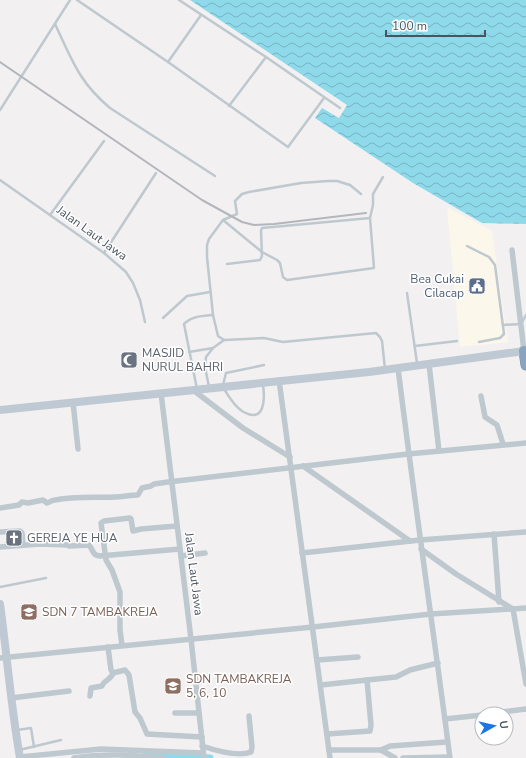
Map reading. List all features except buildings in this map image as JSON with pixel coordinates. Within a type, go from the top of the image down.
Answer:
[{"type":"highway","points":[[525,347],[526,365]]},
{"type":"main road","points":[[0,410],[385,370],[418,366],[525,347]]},
{"type":"main road","points":[[0,604],[4,657],[20,755]]},
{"type":"street","points":[[512,250],[525,347]]},
{"type":"street","points":[[429,364],[439,452]]},
{"type":"street","points":[[398,368],[408,454],[450,757],[403,758]]},
{"type":"street","points":[[279,380],[330,758]]},
{"type":"street","points":[[195,390],[249,432],[290,457]]},
{"type":"street","name":"Jalan Laut Jawa","points":[[161,393],[204,755]]},
{"type":"street","points":[[481,396],[485,417],[496,425],[503,444]]},
{"type":"street","points":[[73,402],[78,449]]},
{"type":"street","points":[[0,508],[19,505],[22,502],[28,503],[43,500],[47,503],[53,500],[88,496],[113,497],[138,495],[142,488],[154,484],[408,454],[526,443]]},
{"type":"street","points":[[303,466],[410,542]]},
{"type":"street","points":[[122,645],[119,587],[112,570],[106,562],[101,523],[104,521],[131,518],[133,531],[177,526]]},
{"type":"street","points":[[0,532],[20,531],[22,534],[23,545]]},
{"type":"street","points":[[302,553],[420,540],[526,532]]},
{"type":"street","points":[[494,534],[499,602]]},
{"type":"street","points":[[0,547],[23,545],[89,545],[96,556],[180,549]]},
{"type":"street","points":[[421,549],[456,574],[499,602],[513,609]]},
{"type":"street","points":[[181,556],[205,552]]},
{"type":"street","points":[[4,657],[431,614],[526,608]]},
{"type":"street","points":[[513,609],[526,684]]},
{"type":"street","points":[[108,647],[110,670],[113,673]]},
{"type":"street","points":[[317,660],[358,657]]},
{"type":"street","points":[[320,684],[396,677],[410,670],[438,663]]},
{"type":"street","points":[[90,696],[91,688],[102,686],[103,683],[112,677],[113,673],[125,670],[129,675],[135,712],[140,718],[147,734],[202,737]]},
{"type":"street","points":[[327,734],[370,731],[371,725],[367,680]]},
{"type":"street","points":[[11,698],[69,691]]},
{"type":"street","points":[[514,711],[526,709]]},
{"type":"street","points":[[175,713],[199,713]]},
{"type":"street","points":[[202,746],[224,752],[249,754],[252,747],[249,716]]},
{"type":"street","points":[[445,719],[474,716]]},
{"type":"street","points":[[329,750],[381,750],[390,746],[447,742]]},
{"type":"street","points":[[20,755],[101,749],[204,755]]},
{"type":"street","points":[[381,750],[395,758]]},
{"type":"street","points":[[74,758],[105,754],[163,758]]},
{"type":"lane","points":[[0,110],[70,0]]},
{"type":"lane","points":[[77,0],[288,147],[324,98]]},
{"type":"lane","points":[[179,0],[340,108]]},
{"type":"lane","points":[[168,62],[201,15]]},
{"type":"lane","points":[[55,24],[84,83],[96,96],[110,108],[215,176]]},
{"type":"lane","points":[[229,106],[266,57]]},
{"type":"lane","points":[[50,215],[104,141]]},
{"type":"lane","points":[[104,253],[156,174]]},
{"type":"lane","points":[[223,220],[262,252],[278,261],[283,277],[287,280],[374,268],[370,218],[373,205],[373,194],[383,177]]},
{"type":"lane","name":"Jalan Laut Jawa","points":[[0,180],[104,253],[129,276],[140,300],[145,322]]},
{"type":"lane","points":[[224,340],[218,336],[213,315],[207,245],[209,239],[223,220],[237,214],[235,201],[242,194],[249,192],[301,183],[337,181],[350,185],[361,194]]},
{"type":"lane","points":[[227,264],[260,260],[262,252],[262,228],[370,218]]},
{"type":"lane","points":[[467,246],[489,257],[495,265],[503,325],[503,336],[500,338],[479,342]]},
{"type":"lane","points":[[163,318],[187,296],[210,292]]},
{"type":"lane","points":[[407,293],[418,366]]},
{"type":"lane","points":[[195,390],[194,369],[184,324],[189,319],[194,317],[213,315]]},
{"type":"lane","points":[[503,325],[521,324],[526,315]]},
{"type":"lane","points":[[209,388],[205,361],[206,357],[213,348],[224,340],[264,338],[283,342],[376,333],[382,341],[385,370]]},
{"type":"lane","points":[[415,346],[457,341]]},
{"type":"lane","points":[[189,352],[213,348]]},
{"type":"lane","points":[[262,382],[265,402],[258,414],[254,415],[241,411],[229,398],[222,386],[226,373],[264,365]]},
{"type":"lane","points":[[0,587],[46,578]]},
{"type":"lane","points":[[16,730],[32,728],[34,747]]},
{"type":"lane","points":[[20,755],[34,747],[61,740]]},
{"type":"shaded area","name":"Bea Cukai Cilacap","points":[[447,207],[492,231],[508,342],[460,347]]},
{"type":"water","points":[[190,0],[526,0],[526,224],[482,223],[413,183],[315,118],[322,108],[339,118],[347,105]]},
{"type":"waterway","points":[[146,753],[210,758]]},
{"type":"railway","points":[[0,62],[202,200],[242,222],[254,225],[274,224],[366,213]]},
{"type":"place","name":"Bea Cukai Cilacap","points":[[477,286]]},
{"type":"place","name":"MASJID NURUL BAHRI","points":[[129,360]]},
{"type":"place","name":"GEREJA YE HUA","points":[[14,538]]},
{"type":"place","name":"SDN 7 TAMBAKREJA","points":[[29,612]]},
{"type":"place","name":"SDN TAMBAKREJA 5, 6, 10","points":[[173,686]]}]
